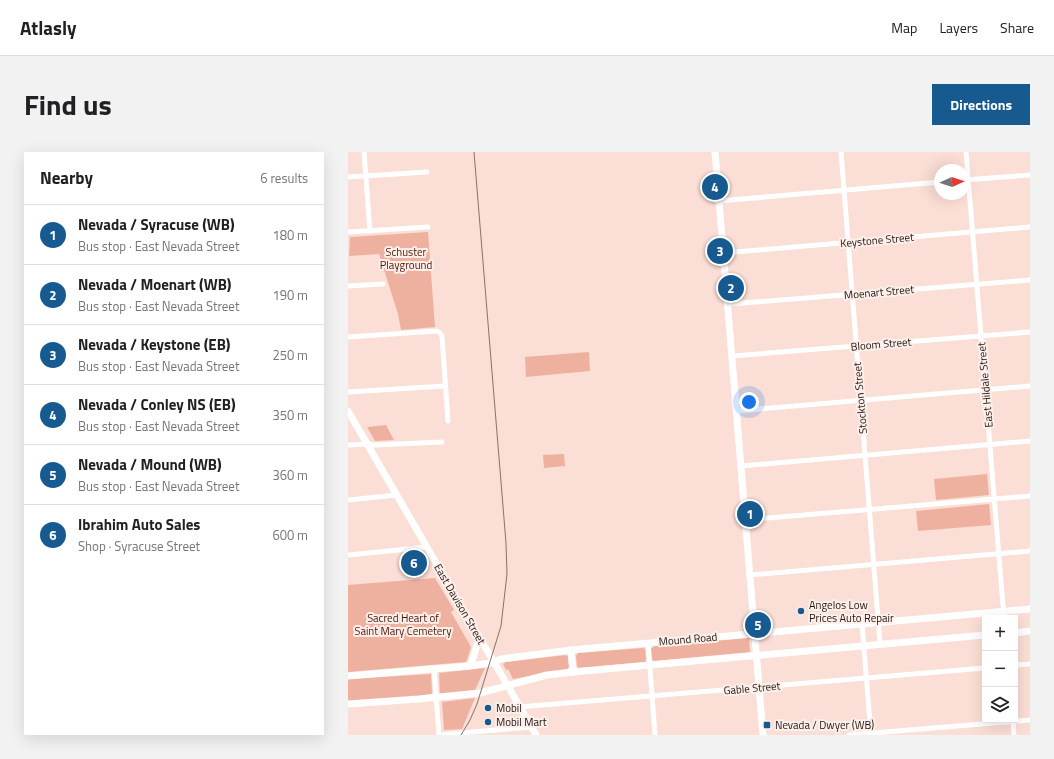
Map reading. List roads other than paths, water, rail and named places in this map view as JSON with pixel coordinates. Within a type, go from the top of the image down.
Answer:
[{"type":"main road","points":[[715,152],[763,735]]},
{"type":"main road","name":"East Davison Street","points":[[348,411],[536,735]]},
{"type":"main road","name":"Mound Road","points":[[1004,615],[1030,609]]},
{"type":"main road","name":"Mound Road","points":[[348,676],[487,664],[501,659],[571,650],[862,624],[982,616]]},
{"type":"main road","points":[[1018,633],[1030,631]]},
{"type":"main road","name":"Mound Road","points":[[348,704],[480,693],[547,675],[573,672],[982,635]]},
{"type":"main road","points":[[469,666],[473,660],[479,637]]},
{"type":"main road","points":[[571,650],[573,672]]},
{"type":"street","points":[[364,152],[370,231]]},
{"type":"street","name":"Stockton Street","points":[[841,152],[880,644]]},
{"type":"street","name":"East Hildale Street","points":[[966,152],[966,164]]},
{"type":"street","points":[[348,177],[427,172]]},
{"type":"street","points":[[970,180],[1030,175]]},
{"type":"street","points":[[719,201],[934,182]]},
{"type":"street","name":"East Hildale Street","points":[[968,200],[977,284],[1004,615]]},
{"type":"street","points":[[348,232],[428,227]]},
{"type":"street","name":"Keystone Street","points":[[724,253],[1030,227]]},
{"type":"street","name":"Moenart Street","points":[[728,303],[1030,280]]},
{"type":"street","points":[[348,286],[383,284]]},
{"type":"street","points":[[348,337],[437,331],[440,333],[442,336],[448,421]]},
{"type":"street","name":"Bloom Street","points":[[732,356],[1030,332]]},
{"type":"street","points":[[348,392],[445,386]]},
{"type":"street","points":[[736,411],[1030,386]]},
{"type":"street","points":[[741,466],[1030,441]]},
{"type":"street","points":[[348,445],[442,442]]},
{"type":"street","points":[[348,500],[397,495]]},
{"type":"street","points":[[745,520],[1030,496]]},
{"type":"street","points":[[348,555],[427,547]]},
{"type":"street","points":[[749,575],[1030,551]]},
{"type":"street","points":[[862,624],[871,734]]},
{"type":"street","points":[[648,643],[655,735]]},
{"type":"street","points":[[1018,665],[1030,664]]},
{"type":"street","name":"Gable Street","points":[[519,708],[982,668]]},
{"type":"street","points":[[434,669],[439,735],[531,727]]},
{"type":"street","points":[[1018,721],[1030,720]]},
{"type":"street","points":[[849,735],[991,723]]},
{"type":"street","points":[[1013,723],[1014,735]]},
{"type":"railway","points":[[461,735],[477,704],[501,626],[507,574],[506,543],[474,152]]},
{"type":"place","name":"Nevada / Conley NS (EB)","points":[[715,187]]},
{"type":"place","name":"Nevada / Keystone (EB)","points":[[720,251]]},
{"type":"place","name":"Nevada / Moenart (WB)","points":[[731,288]]},
{"type":"place","name":"Nevada / Syracuse (WB)","points":[[750,514]]},
{"type":"place","name":"Ibrahim Auto Sales","points":[[414,563]]},
{"type":"place","name":"Angelos Low Prices Auto Repair","points":[[801,611]]},
{"type":"place","name":"Nevada / Mound (WB)","points":[[758,625]]},
{"type":"place","name":"Mobil","points":[[488,708]]},
{"type":"place","name":"Mobil Mart","points":[[488,722]]},
{"type":"place","name":"Nevada / Dwyer (WB)","points":[[767,725]]},
{"type":"park label","name":"Schuster Playground","points":[[406,258]]},
{"type":"park label","name":"Sacred Heart of Saint Mary Cemetery","points":[[403,624]]}]
